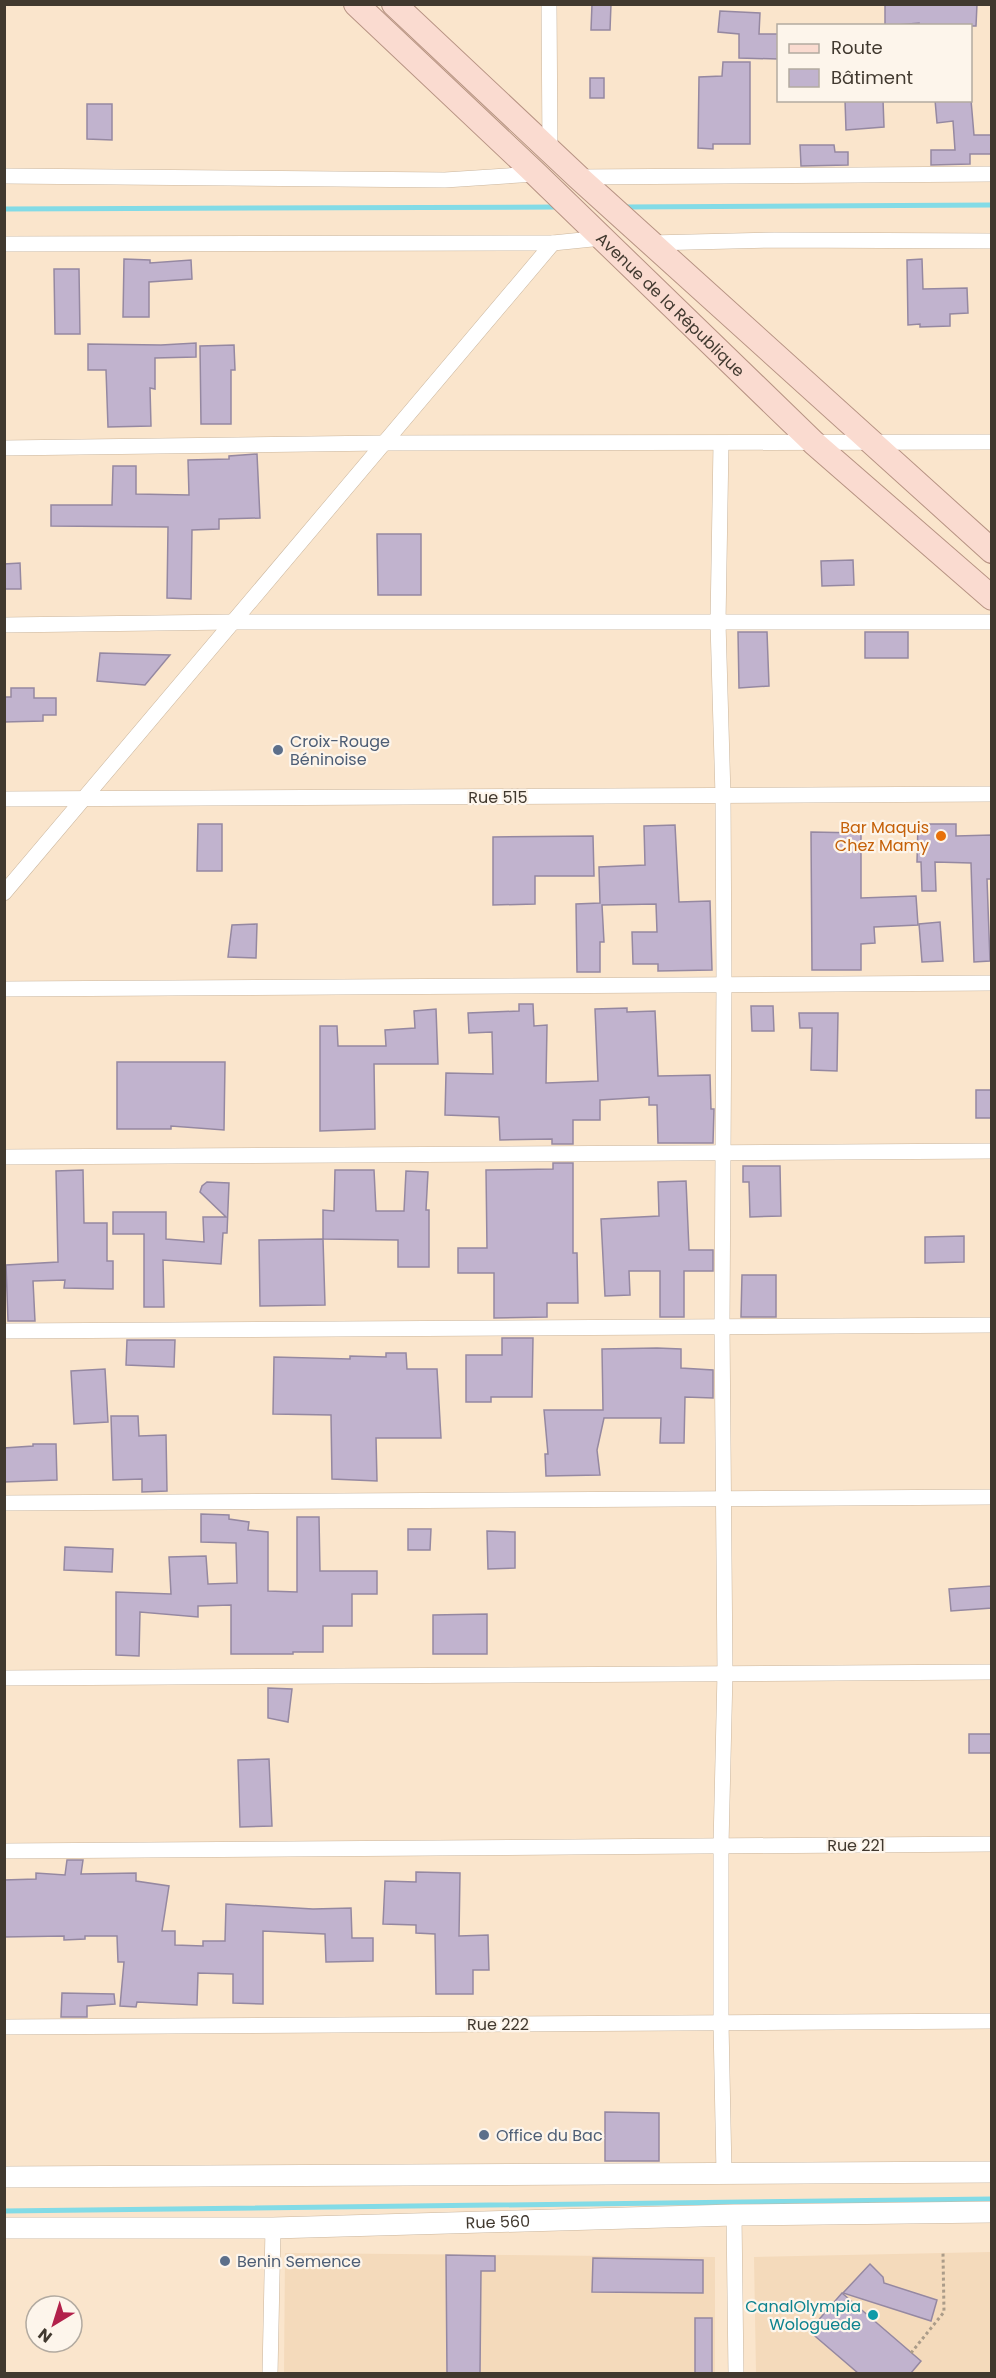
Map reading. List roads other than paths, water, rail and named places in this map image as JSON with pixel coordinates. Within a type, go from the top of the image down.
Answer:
[{"type":"main road","name":"Avenue de la République","points":[[356,4],[537,174],[814,443],[992,598]]},
{"type":"main road","name":"Avenue de la République","points":[[394,4],[650,243],[992,551]]},
{"type":"main road","points":[[4,2177],[992,2172]]},
{"type":"main road","name":"Rue 560","points":[[4,2228],[273,2228],[734,2215],[992,2212]]},
{"type":"street","points":[[549,4],[549,149]]},
{"type":"street","points":[[4,176],[445,180],[537,174]]},
{"type":"street","points":[[578,177],[992,174]]},
{"type":"street","points":[[4,244],[553,243],[602,238]]},
{"type":"street","points":[[650,243],[774,240],[992,241]]},
{"type":"street","points":[[4,893],[553,243]]},
{"type":"street","points":[[4,448],[384,443],[992,442]]},
{"type":"street","points":[[721,444],[718,623],[723,796],[724,984],[722,1499],[725,1673],[721,1845],[724,2173]]},
{"type":"street","points":[[4,624],[992,622]]},
{"type":"street","name":"Rue 515","points":[[4,800],[992,794]]},
{"type":"street","points":[[4,988],[992,983]]},
{"type":"street","points":[[4,1157],[992,1151]]},
{"type":"street","points":[[4,1331],[992,1325]]},
{"type":"street","points":[[4,1503],[992,1497]]},
{"type":"street","points":[[4,1677],[992,1672]]},
{"type":"street","name":"Rue 221","points":[[4,1851],[992,1844]]},
{"type":"street","name":"Rue 222","points":[[4,2027],[992,2021]]},
{"type":"street","points":[[734,2215],[736,2373]]},
{"type":"street","points":[[270,2373],[273,2228]]},
{"type":"waterway","points":[[624,207],[992,205]]},
{"type":"waterway","points":[[4,209],[558,207]]},
{"type":"waterway","points":[[4,2211],[992,2199]]},
{"type":"place","name":"Croix-Rouge Béninoise","points":[[278,750]]},
{"type":"place","name":"Bar Maquis Chez Mamy","points":[[941,836]]},
{"type":"place","name":"Office du Bac","points":[[484,2135]]},
{"type":"place","name":"Benin Semence","points":[[225,2261]]},
{"type":"place","name":"CanalOlympia Wologuede","points":[[873,2315]]}]
